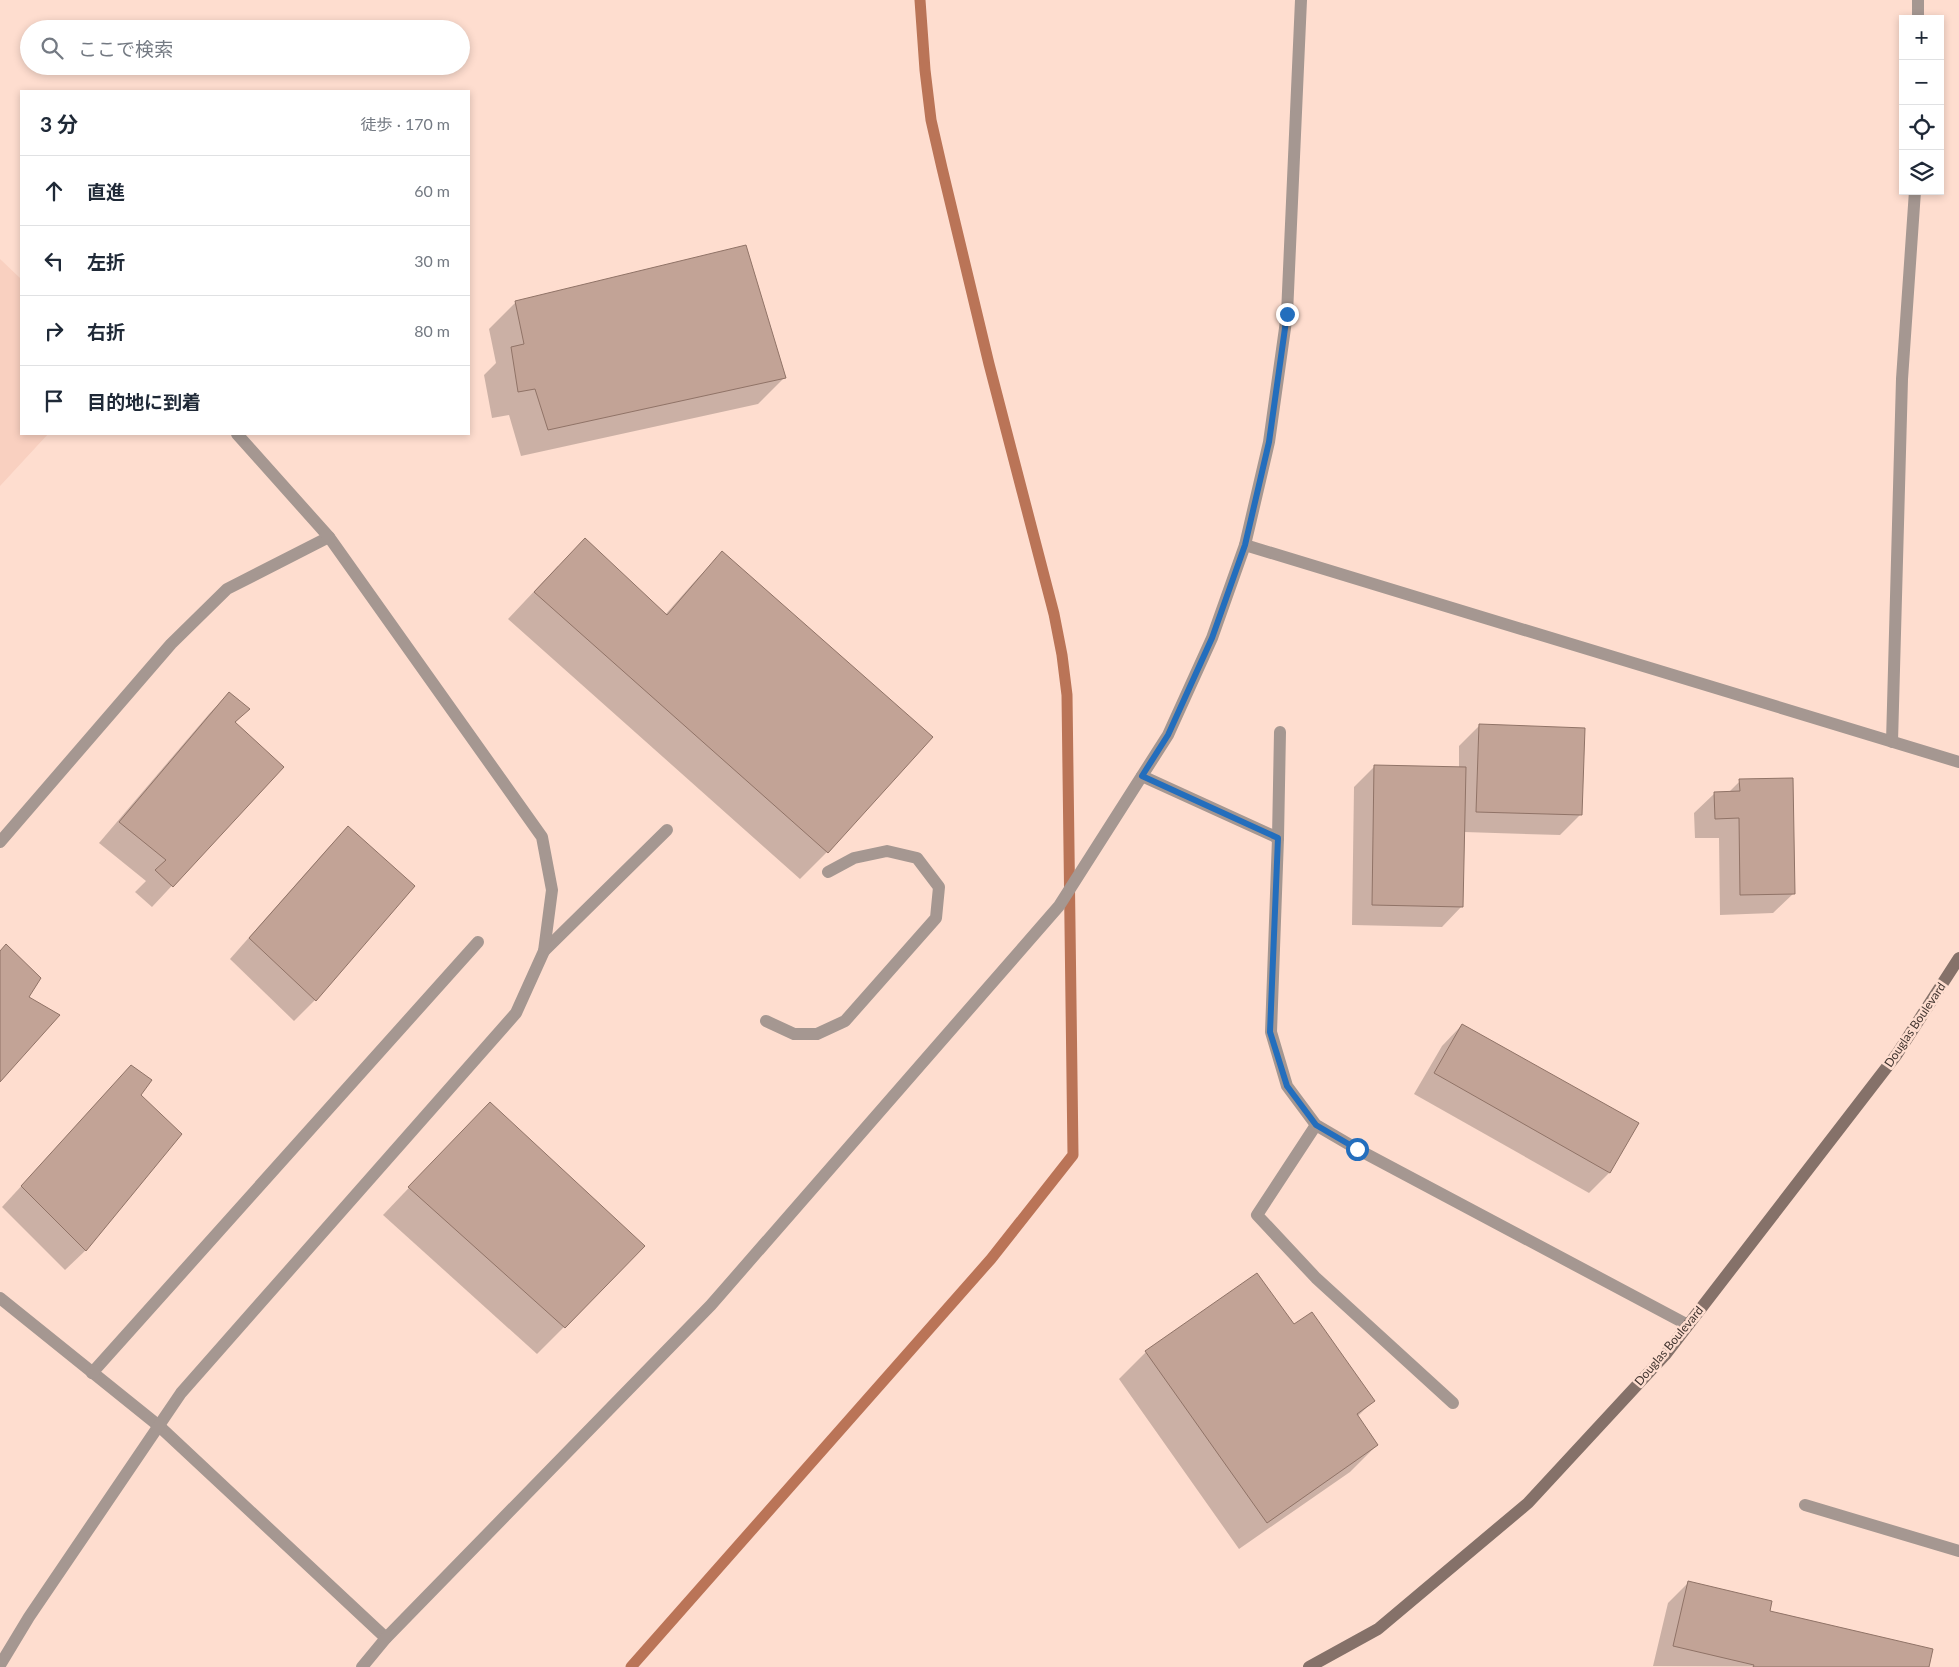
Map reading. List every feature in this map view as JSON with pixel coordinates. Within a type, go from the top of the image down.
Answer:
[{"type":"street","name":"Douglas Boulevard","points":[[1309,1667],[1378,1629],[1528,1503],[1665,1355],[1897,1054],[1959,958]]},
{"type":"lane","points":[[362,1667],[386,1638],[711,1305],[1059,906],[1168,735],[1212,638],[1245,545],[1269,442],[1287,314],[1301,0]]},
{"type":"lane","points":[[1918,0],[1918,15]]},
{"type":"lane","points":[[1892,742],[1902,378],[1915,195]]},
{"type":"lane","points":[[0,1665],[29,1617],[181,1393],[516,1013],[544,951],[552,890],[542,837],[329,537],[238,435]]},
{"type":"lane","points":[[0,842],[171,644],[227,589],[329,537]]},
{"type":"lane","points":[[1245,545],[1959,762]]},
{"type":"lane","points":[[1280,732],[1278,838],[1270,1032],[1287,1086],[1316,1125],[1357,1149],[1688,1325]]},
{"type":"lane","points":[[1142,776],[1278,838]]},
{"type":"lane","points":[[544,951],[667,830]]},
{"type":"lane","points":[[766,1021],[794,1034],[817,1034],[845,1021],[936,918],[939,887],[917,858],[887,851],[854,858],[828,872]]},
{"type":"lane","points":[[92,1373],[478,942]]},
{"type":"lane","points":[[1316,1125],[1257,1215],[1316,1278],[1453,1403]]},
{"type":"lane","points":[[0,1298],[159,1426],[386,1638]]},
{"type":"lane","points":[[1805,1504],[1959,1551]]},
{"type":"shaded area","points":[[0,259],[20,278],[20,435],[47,435],[0,486]]},
{"type":"building","points":[[746,245],[786,378],[548,430],[535,389],[518,392],[511,347],[524,344],[515,301]]},
{"type":"building","points":[[585,538],[667,615],[722,551],[933,737],[828,853],[534,592]]},
{"type":"building","points":[[229,692],[250,709],[235,722],[284,767],[173,887],[155,870],[166,860],[119,822]]},
{"type":"building","points":[[1479,724],[1585,728],[1582,815],[1476,812]]},
{"type":"building","points":[[1374,765],[1466,767],[1463,907],[1372,905]]},
{"type":"building","points":[[1793,778],[1795,894],[1740,895],[1739,818],[1715,819],[1714,792],[1740,791],[1739,779]]},
{"type":"building","points":[[348,826],[415,886],[316,1001],[249,938]]},
{"type":"building","points":[[6,944],[41,978],[29,997],[60,1015],[0,1082],[0,951]]},
{"type":"building","points":[[1462,1024],[1639,1123],[1610,1173],[1434,1073]]},
{"type":"building","points":[[131,1065],[152,1080],[141,1095],[182,1134],[86,1251],[21,1186]]},
{"type":"building","points":[[490,1102],[645,1246],[565,1328],[408,1187]]},
{"type":"building","points":[[1257,1273],[1294,1324],[1312,1312],[1375,1401],[1357,1414],[1378,1445],[1267,1523],[1145,1351]]},
{"type":"building","points":[[1688,1581],[1772,1601],[1770,1611],[1933,1649],[1929,1667],[1753,1667],[1754,1665],[1673,1646]]},
{"type":"waterway","points":[[631,1667],[991,1259],[1073,1155],[1067,695],[1062,655],[1054,614],[989,364],[931,120],[920,0]]},
{"type":"route","points":[[1287,314],[1269,442],[1245,545],[1212,638],[1168,735],[1142,776],[1278,838],[1270,1032],[1287,1086],[1316,1125],[1357,1149]]}]
